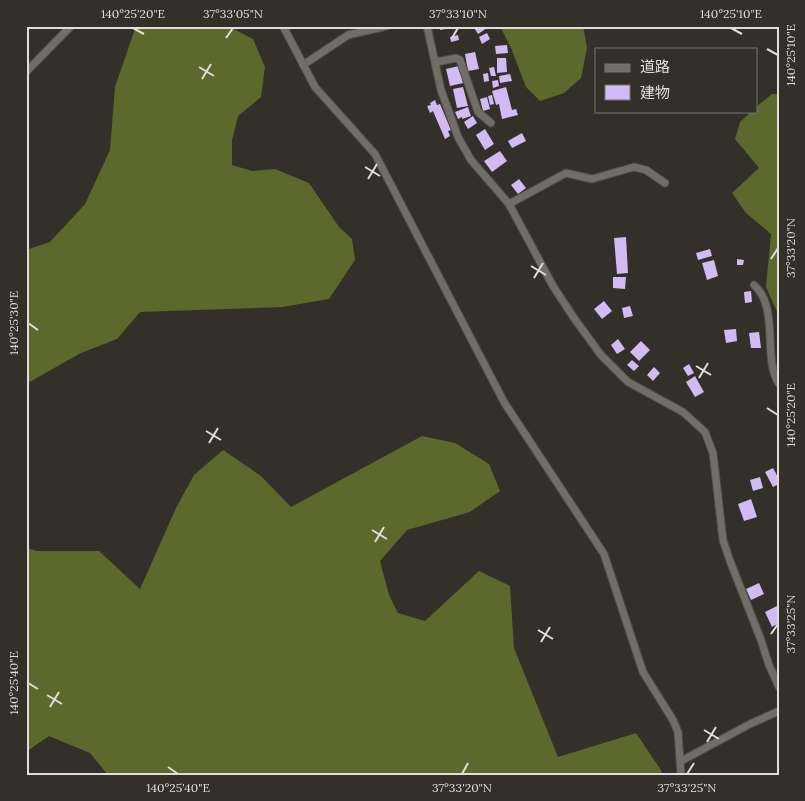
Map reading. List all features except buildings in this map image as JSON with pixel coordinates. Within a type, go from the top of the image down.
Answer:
[{"type":"street","points":[[26,72],[71,26]]},
{"type":"street","points":[[283,26],[315,87],[376,154],[504,402],[604,554],[643,672],[673,720],[678,732],[681,775]]},
{"type":"street","points":[[303,65],[348,35],[387,26]]},
{"type":"street","points":[[427,26],[441,90],[458,137],[471,160],[510,204],[553,286],[601,355],[628,382],[683,412],[705,432],[713,453],[723,540],[769,665],[779,687]]},
{"type":"street","points":[[436,62],[456,58],[460,60],[478,112],[491,123]]},
{"type":"street","points":[[510,204],[566,173],[592,179],[634,166],[646,170],[665,183]]},
{"type":"street","points":[[754,285],[764,297],[771,334],[774,375],[779,384]]},
{"type":"street","points":[[680,761],[779,711]]},
{"type":"green space","points":[[136,26],[228,26],[253,39],[265,67],[261,97],[238,116],[232,140],[232,165],[252,171],[275,169],[309,183],[339,227],[352,239],[355,260],[329,299],[282,307],[140,312],[117,339],[81,353],[26,384],[26,250],[50,242],[85,204],[110,150],[115,87]]},
{"type":"green space","points":[[500,26],[583,26],[587,48],[581,78],[564,93],[540,101],[526,87]]},
{"type":"green space","points":[[772,94],[779,94],[779,361],[778,314],[766,287],[771,234],[746,213],[732,193],[759,168],[735,139],[740,122],[751,112],[758,112],[758,105]]},
{"type":"green space","points":[[422,436],[455,443],[489,464],[500,491],[470,512],[407,530],[380,561],[389,595],[398,613],[425,621],[479,571],[510,586],[514,648],[558,757],[636,733],[661,770],[662,775],[108,775],[90,753],[49,736],[26,752],[26,548],[37,551],[99,551],[140,589],[176,508],[194,475],[223,450],[261,476],[291,507]]}]
